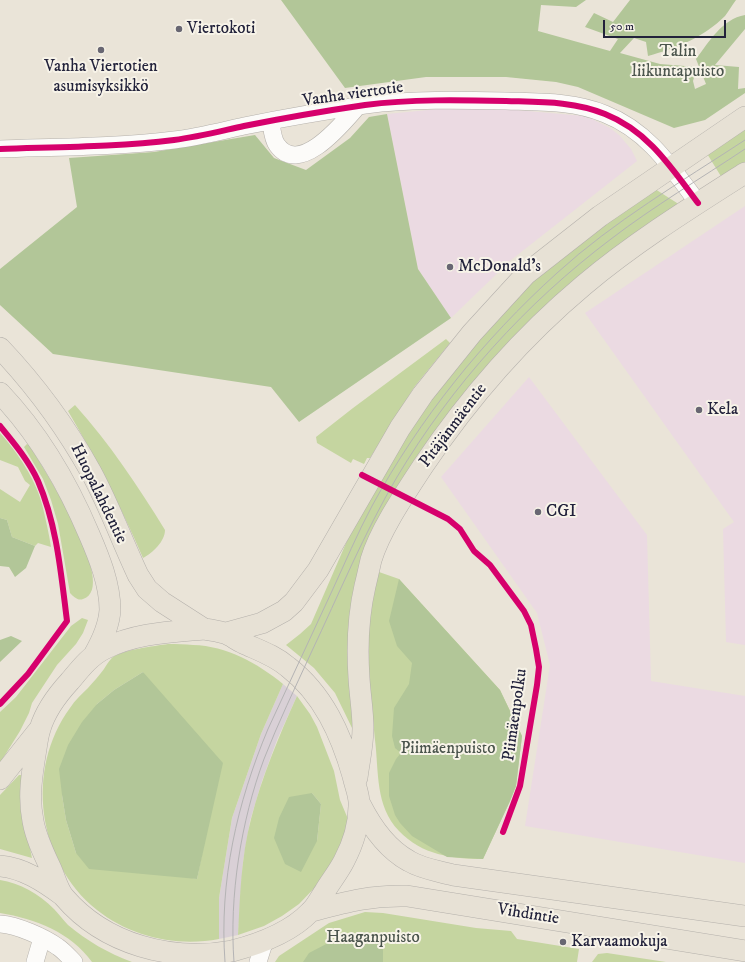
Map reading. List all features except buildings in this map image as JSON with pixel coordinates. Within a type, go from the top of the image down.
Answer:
[{"type":"main road","points":[[226,634],[262,623],[284,611],[294,602],[318,570],[400,428],[423,394],[452,356],[488,314],[526,274],[600,216],[671,166],[745,118]]},
{"type":"main road","name":"Pitäjänmäentie","points":[[312,911],[337,874],[352,844],[356,830],[363,730],[359,677],[361,609],[372,559],[397,508],[441,439],[519,346],[583,286],[646,238],[745,173]]},
{"type":"main road","name":"Huopalahdentie","points":[[0,348],[20,370],[62,424],[92,473],[138,575],[147,589],[176,612],[204,629]]},
{"type":"main road","name":"Huopalahdentie","points":[[0,393],[39,440],[67,486],[103,569],[110,610],[102,642],[94,655]]},
{"type":"main road","points":[[0,779],[40,728],[62,690],[94,655],[105,648],[126,639],[149,634],[204,629],[226,634],[279,660],[291,669],[319,698],[342,741],[358,796]]},
{"type":"main road","points":[[40,728],[31,778],[30,799],[33,821],[42,851],[62,895]]},
{"type":"main road","name":"Vihdintie","points":[[358,796],[368,819],[387,844],[409,862],[425,868],[453,875],[745,916]]},
{"type":"main road","points":[[0,866],[23,872],[42,880],[62,895],[93,924],[150,956],[210,956],[244,948],[284,931],[312,911]]},
{"type":"main road","name":"Vihdintie","points":[[312,911],[365,898],[407,896],[745,951]]},
{"type":"street","name":"Vanha viertotie","points":[[0,149],[143,143],[176,140],[270,121],[358,106],[411,101],[452,100],[544,103],[582,107],[607,115],[629,127],[663,155],[698,203]]},
{"type":"street","points":[[270,121],[274,139],[282,151],[292,154],[306,154],[318,146],[338,128],[358,106]]},
{"type":"street","points":[[0,924],[21,929],[42,938],[58,947],[74,962]]},
{"type":"street","points":[[35,962],[42,938]]},
{"type":"street","points":[[258,962],[265,940]]},
{"type":"shaded area","points":[[449,108],[516,110],[584,116],[610,128],[619,135],[631,149],[637,161],[511,260],[451,318],[418,269],[387,114]]},
{"type":"shaded area","points":[[745,206],[745,645],[726,642],[723,529],[734,522],[585,313]]},
{"type":"shaded area","points":[[529,377],[647,535],[651,681],[745,696],[745,863],[525,826],[550,665],[537,613],[441,477]]},
{"type":"shaded area","points":[[283,684],[297,696],[277,740],[262,781],[250,821],[243,862],[238,935],[219,939],[219,898],[232,818],[261,734]]},
{"type":"green space","name":"Talin liikuntapuisto","points":[[281,0],[586,0],[576,7],[541,5],[538,31],[610,51],[618,39],[585,27],[594,13],[613,22],[630,0],[736,0],[725,16],[708,30],[690,41],[648,56],[646,42],[634,38],[620,53],[660,64],[697,67],[693,81],[695,89],[706,84],[696,59],[723,26],[737,17],[745,15],[745,29],[715,65],[739,67],[738,89],[745,88],[745,93],[705,120],[674,128],[578,87],[556,82],[506,77],[426,77],[345,88]]},
{"type":"green space","points":[[387,114],[418,269],[451,318],[299,422],[271,387],[53,354],[0,305],[0,269],[77,207],[69,158],[154,152],[255,135],[274,158],[306,170],[350,138],[369,117]]},
{"type":"green space","points":[[745,126],[745,164],[722,178],[706,152]]},
{"type":"green space","points":[[655,189],[677,203],[678,207],[512,345],[355,584],[350,612],[349,631],[354,727],[352,728],[335,693],[314,668],[286,645],[311,624],[350,534],[397,446],[459,358],[541,273],[568,250]]},
{"type":"green space","points":[[446,339],[450,343],[415,386],[370,458],[367,458],[364,464],[353,459],[351,463],[317,443],[316,437]]},
{"type":"green space","points":[[75,405],[123,466],[165,530],[163,538],[158,546],[143,558],[108,483],[68,411]]},
{"type":"green space","points":[[0,433],[20,458],[32,478],[43,508],[51,547],[38,543],[35,546],[12,537],[7,520],[0,518],[0,489],[20,502],[30,485],[25,481],[18,467],[0,460]]},
{"type":"green space","points":[[27,444],[61,499],[86,550],[92,573],[92,590],[83,599],[78,599],[70,593],[58,524],[43,479],[24,447]]},
{"type":"green space","points":[[0,518],[7,520],[12,537],[35,546],[26,568],[15,577],[9,567],[0,566]]},
{"type":"green space","name":"Piimäenpuisto","points":[[379,572],[399,579],[500,690],[522,736],[516,786],[483,859],[460,858],[438,854],[417,846],[399,831],[391,821],[382,800],[368,684],[367,654],[369,618]]},
{"type":"green space","name":"Piimäenpuisto","points":[[399,579],[500,690],[522,736],[516,786],[483,859],[447,857],[412,836],[395,815],[389,796],[389,773],[396,759],[401,753],[395,748],[392,736],[394,708],[409,684],[412,663],[397,646],[389,621]]},
{"type":"green space","points":[[82,618],[88,620],[83,633],[76,644],[57,665],[32,703],[20,731],[0,763],[0,712],[16,697],[71,626]]},
{"type":"green space","points":[[11,636],[22,641],[0,662],[0,640]]},
{"type":"green space","points":[[168,644],[206,646],[230,652],[263,669],[283,684],[261,734],[232,818],[219,898],[219,939],[187,942],[155,938],[124,927],[97,910],[77,890],[61,867],[50,841],[44,814],[43,786],[47,759],[56,732],[72,705],[115,656],[129,651]],"holes":[[[143,672],[204,844],[197,879],[76,853],[66,820],[62,795],[97,704],[114,690]]]},
{"type":"green space","points":[[143,672],[223,763],[197,879],[89,869],[76,853],[66,820],[59,769],[68,745],[82,722],[97,704],[114,690]]},
{"type":"green space","points":[[297,696],[317,727],[334,771],[340,800],[348,819],[341,847],[323,879],[299,904],[282,916],[264,926],[238,935],[243,862],[251,819],[255,803],[277,741]],"holes":[[[312,793],[321,804],[317,841]]]},
{"type":"green space","points":[[19,775],[22,775],[21,805],[32,858],[0,849],[0,795]]},
{"type":"green space","points":[[312,793],[321,804],[317,841],[301,872],[285,864],[274,838],[279,818],[289,797]]},
{"type":"green space","points":[[0,880],[15,884],[36,894],[54,909],[68,925],[90,941],[106,951],[132,962],[92,962],[73,943],[51,928],[26,919],[0,913]]},
{"type":"green space","name":"Haaganpuisto","points":[[365,912],[383,913],[476,928],[511,931],[517,939],[579,949],[577,962],[275,962],[279,956],[329,923]]},
{"type":"green space","points":[[357,933],[383,939],[383,962],[303,962],[309,953],[330,942]]},
{"type":"green space","points":[[607,953],[666,962],[592,962],[598,954]]},
{"type":"tram line","points":[[225,962],[224,932],[228,872],[239,814],[247,785],[268,729],[361,527],[391,473],[432,411],[479,353],[504,325],[557,273],[601,236],[625,219],[745,140]]},
{"type":"tram line","points":[[234,962],[233,911],[238,859],[249,808],[264,759],[363,542],[385,498],[418,443],[466,378],[520,318],[549,290],[627,227],[745,149]]},
{"type":"cycle path","points":[[0,149],[109,145],[174,140],[304,115],[383,103],[453,100],[569,104],[605,114],[634,130],[658,151],[698,203]]},
{"type":"cycle path","points":[[0,426],[30,466],[38,481],[50,515],[60,568],[67,621],[28,674],[0,704]]},
{"type":"cycle path","name":"Piimäenpolku","points":[[362,475],[448,519],[460,529],[474,551],[490,565],[524,611],[531,625],[539,667],[537,685],[520,786],[503,832]]},
{"type":"place","name":"Viertokoti","points":[[179,29]]},
{"type":"place","name":"Vanha Viertotien asumisyksikkö","points":[[101,50]]},
{"type":"place","name":"McDonald's","points":[[450,267]]},
{"type":"place","name":"Kela","points":[[699,410]]},
{"type":"place","name":"CGI","points":[[538,512]]},
{"type":"place","name":"Karvaamokuja","points":[[563,942]]}]
